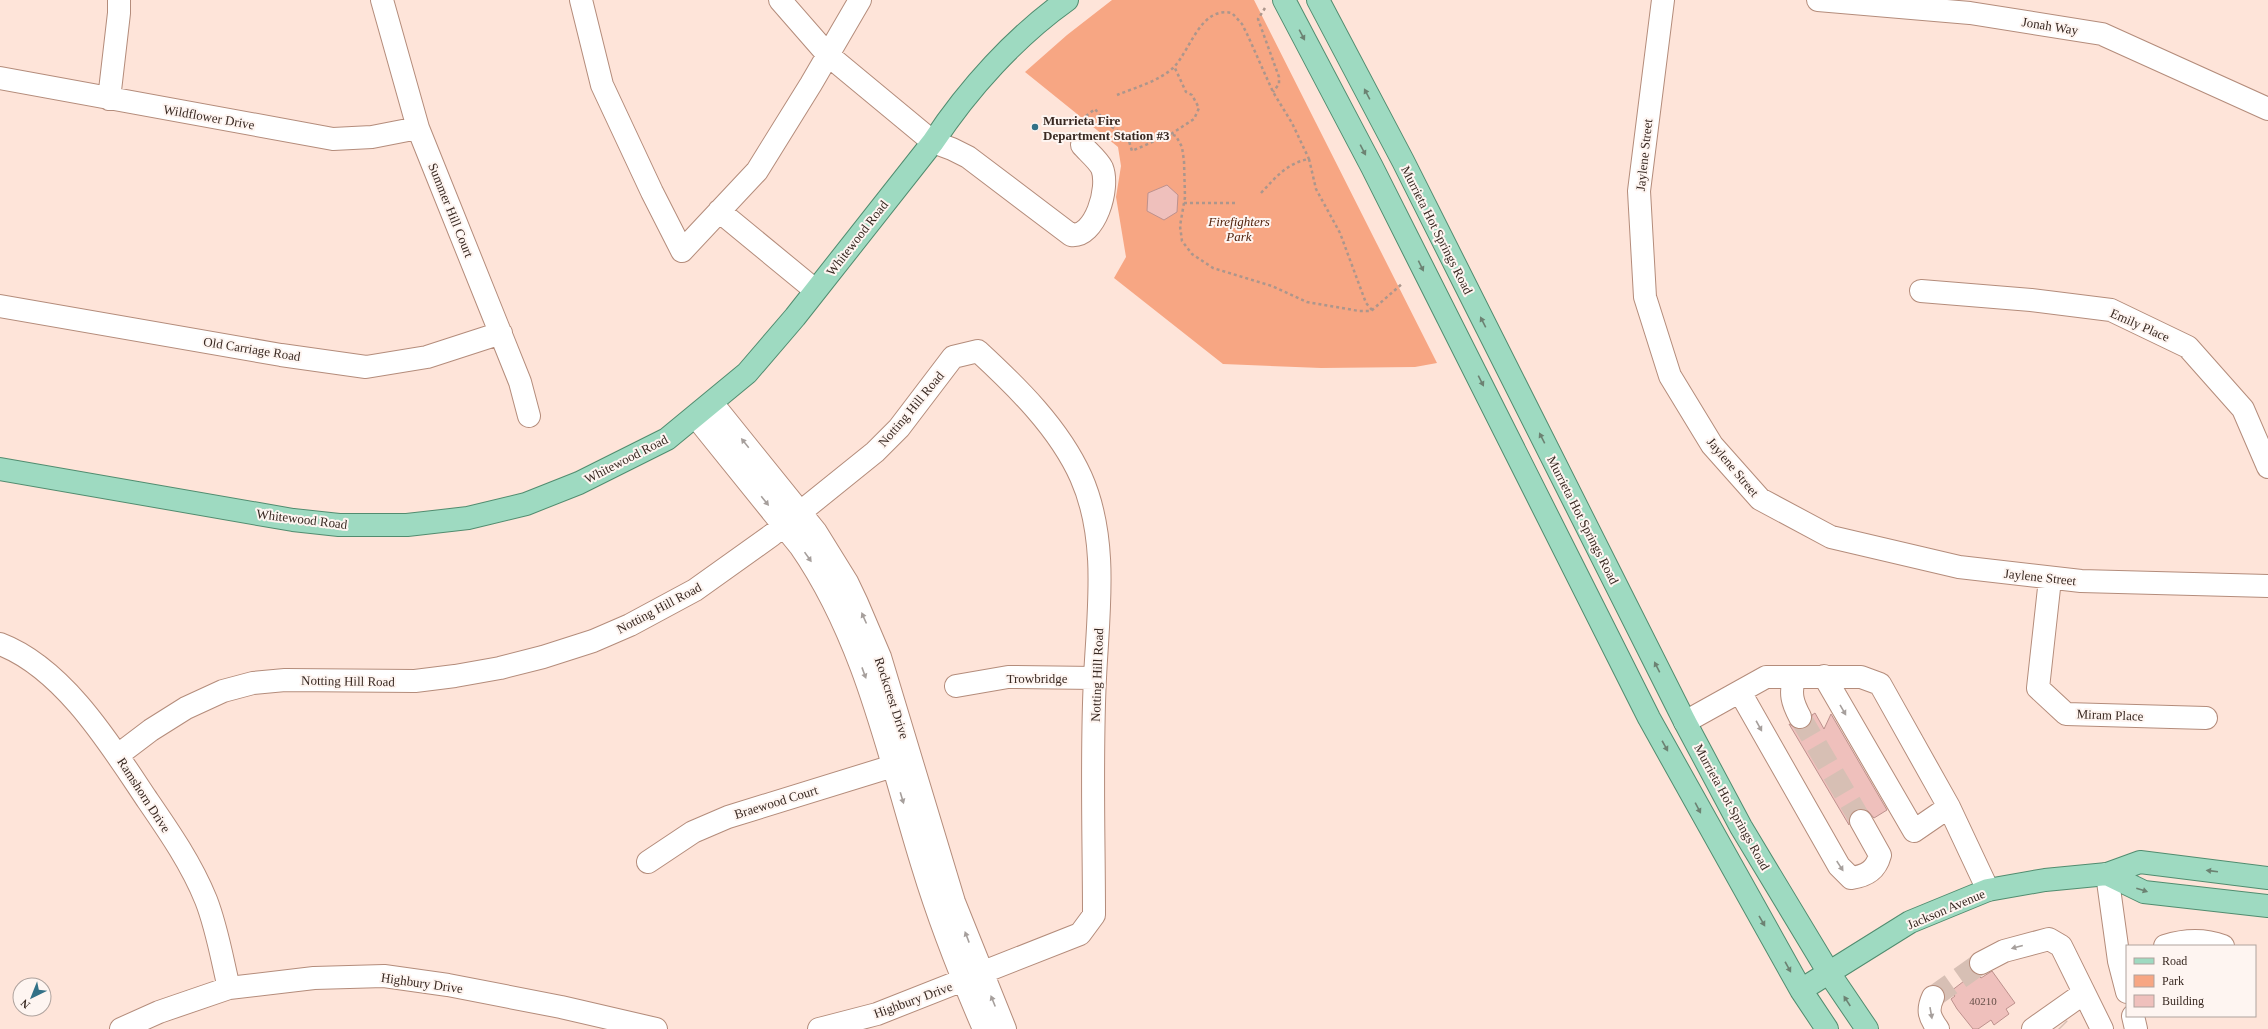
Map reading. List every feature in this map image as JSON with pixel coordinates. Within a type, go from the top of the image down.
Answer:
[{"type":"main road","name":"Whitewood Road","points":[[0,469],[293,520],[339,525],[407,525],[468,518],[532,501],[579,483],[633,458],[667,439],[696,417],[747,373],[815,290],[932,142],[949,118],[999,61],[1045,16],[1067,0]]},
{"type":"main road","name":"Murrieta Hot Springs Road","points":[[1318,0],[1403,161],[1685,722],[1741,827],[1829,973],[1867,1029]]},
{"type":"main road","points":[[1274,4],[1372,167],[1583,582],[1649,718],[1801,990],[1827,1029]]},
{"type":"main road","points":[[1583,582],[1593,587],[1598,595],[1656,704],[1671,721],[1676,724],[1685,722]]},
{"type":"main road","name":"Jackson Avenue","points":[[1801,990],[1910,922],[1988,890],[2045,880],[2107,874],[2140,862],[2268,878]]},
{"type":"main road","points":[[2107,874],[2144,892],[2268,906]]},
{"type":"street","points":[[109,99],[119,13],[119,0]]},
{"type":"street","name":"Summer Hill Court","points":[[382,0],[418,128],[520,382],[529,416]]},
{"type":"street","points":[[581,0],[602,85],[652,192],[682,251],[756,171],[828,55],[860,0]]},
{"type":"street","points":[[780,0],[828,55],[932,142],[952,149],[968,157],[1071,235],[1078,236],[1086,232],[1097,214],[1104,192],[1102,168],[1082,145]]},
{"type":"street","name":"Jaylene Street","points":[[1663,0],[1639,191],[1645,297],[1670,376],[1712,445],[1760,499],[1831,537],[1959,567],[2050,579],[2268,586]]},
{"type":"street","name":"Jonah Way","points":[[1818,0],[1970,13],[2102,34],[2268,109]]},
{"type":"street","name":"Wildflower Drive","points":[[0,78],[333,139],[372,137],[418,128]]},
{"type":"street","points":[[719,212],[815,290]]},
{"type":"street","name":"Emily Place","points":[[1921,291],[2031,300],[2111,310],[2188,347],[2243,409],[2268,466]]},
{"type":"street","name":"Old Carriage Road","points":[[0,306],[281,355],[366,367],[427,358],[501,333]]},
{"type":"street","name":"Notting Hill Road","points":[[118,754],[151,730],[186,708],[223,691],[253,683],[284,680],[415,681],[442,678],[500,668],[593,641],[630,625],[695,590],[792,519],[875,452],[899,428],[953,357],[978,351],[1015,385],[1065,447],[1081,478],[1090,506],[1097,543],[1099,585],[1098,646],[1095,678],[1094,915],[1080,934],[972,977]]},
{"type":"street","name":"Rockcrest Drive","points":[[712,403],[792,519],[814,566],[842,619],[866,681],[902,763],[935,906],[972,977],[1004,1029]]},
{"type":"street","name":"Rockcrest Drive","points":[[696,417],[792,519]]},
{"type":"street","name":"Miram Place","points":[[2050,579],[2038,688],[2066,714],[2206,718]]},
{"type":"street","name":"Ramshorn Drive","points":[[0,644],[10,648],[43,670],[78,704],[118,754],[187,860],[206,900],[217,936],[229,988]]},
{"type":"street","points":[[1824,676],[1914,831],[1949,807]]},
{"type":"street","name":"Trowbridge","points":[[956,686],[1008,677],[1095,678]]},
{"type":"street","points":[[1685,722],[1766,677],[1861,677],[1880,684],[1949,807],[1988,890]]},
{"type":"street","points":[[1794,677],[1790,691],[1792,700],[1800,717]]},
{"type":"street","points":[[1740,692],[1839,866],[1851,878],[1869,872],[1877,866],[1880,855],[1860,821]]},
{"type":"street","name":"Braewood Court","points":[[648,862],[693,832],[728,816],[902,763]]},
{"type":"street","points":[[2107,874],[2126,984]]},
{"type":"street","points":[[1981,963],[2004,951],[2049,939],[2055,941],[2064,952],[2102,1029]]},
{"type":"street","points":[[2168,945],[2180,941],[2193,941],[2217,945]]},
{"type":"street","name":"Highbury Drive","points":[[121,1029],[165,1010],[229,988],[314,978],[384,976],[561,1007],[656,1029]]},
{"type":"street","name":"Rockcrest Drive","points":[[972,977],[984,1029]]},
{"type":"street","name":"Highbury Drive","points":[[819,1029],[877,1014],[972,977]]},
{"type":"street","points":[[2033,1029],[2055,1022],[2084,993]]},
{"type":"street","points":[[1934,997],[1930,1005],[1929,1014],[1938,1029]]},
{"type":"street","points":[[2133,1017],[2136,1029]]},
{"type":"path","points":[[1273,92],[1279,84],[1279,77],[1273,55],[1258,19],[1274,4]]},
{"type":"path","points":[[1117,95],[1165,73],[1174,66],[1204,22],[1217,13],[1232,13],[1242,24],[1273,92],[1292,123],[1309,159],[1316,189],[1340,232],[1366,303],[1372,310]]},
{"type":"path","points":[[1086,116],[1096,109],[1106,123],[1128,138],[1132,151],[1170,134],[1194,119],[1199,108],[1192,95],[1186,92],[1174,66]]},
{"type":"path","points":[[1170,134],[1176,136],[1182,147],[1185,197],[1180,226],[1182,241],[1192,254],[1213,268],[1272,286],[1307,302],[1359,311],[1372,310],[1403,283]]},
{"type":"path","points":[[1261,193],[1283,169],[1291,164],[1309,159]]},
{"type":"path","points":[[1183,203],[1235,202]]},
{"type":"green space","name":"Firefighters Park","points":[[1112,0],[1254,0],[1437,363],[1415,367],[1321,368],[1223,364],[1114,278],[1126,257],[1116,197],[1121,166],[1118,147],[1025,72],[1067,35]]},
{"type":"building","points":[[1167,185],[1178,195],[1177,212],[1164,220],[1147,211],[1148,193]]},
{"type":"building","points":[[1815,713],[1824,729],[1831,714],[1887,810],[1874,818],[1867,810],[1855,810],[1850,815],[1849,825],[1789,724],[1799,729],[1805,728],[1811,723],[1812,715]]},
{"type":"building","points":[[1992,971],[2015,1003],[2006,1009],[2009,1014],[1994,1025],[1991,1020],[1978,1029],[1973,1029],[1951,999],[1955,996],[1951,991],[1968,978],[1970,981],[1978,975],[1981,978]]},
{"type":"tunnel","points":[[1800,717],[1861,821]]},
{"type":"tunnel","points":[[1933,997],[1981,963]]},
{"type":"place","name":"Murrieta Fire Department Station #3","points":[[1035,127]]}]
